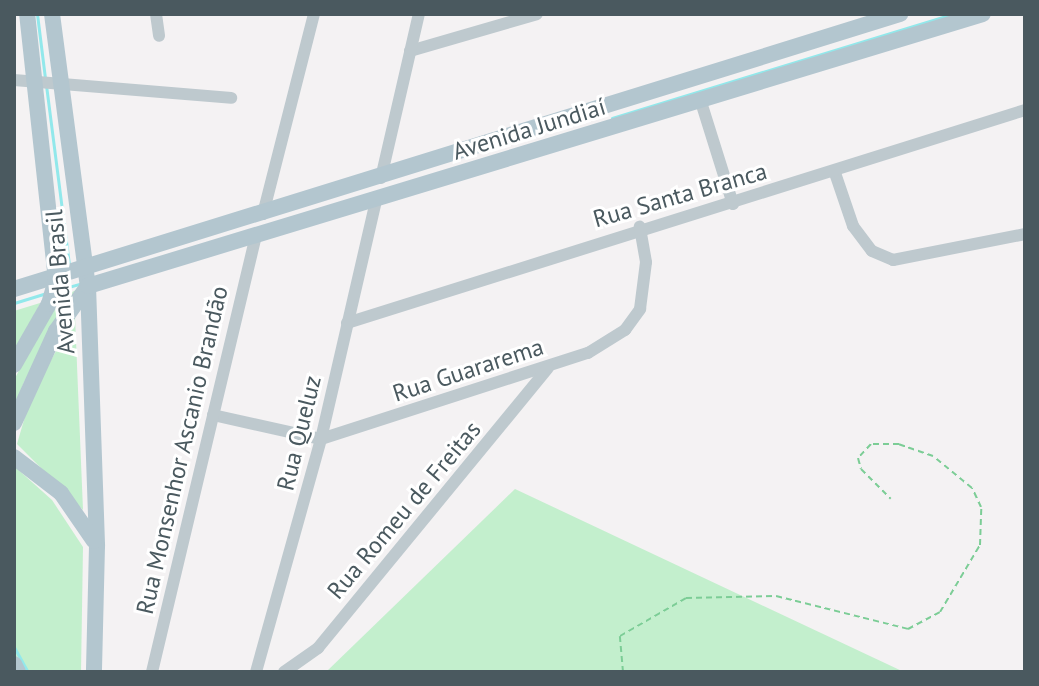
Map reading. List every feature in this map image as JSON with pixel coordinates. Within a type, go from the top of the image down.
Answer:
[{"type":"main road","name":"Avenida Brasil","points":[[27,14],[48,83],[73,281]]},
{"type":"main road","name":"Avenida Brasil","points":[[52,14],[48,83],[73,281],[97,546],[94,672]]},
{"type":"main road","name":"Avenida Jundiaí","points":[[73,281],[263,214],[900,14]]},
{"type":"main road","name":"Avenida Jundiaí","points":[[73,281],[255,238],[983,14]]},
{"type":"main road","points":[[14,289],[73,281]]},
{"type":"main road","points":[[14,365],[73,281]]},
{"type":"main road","points":[[14,423],[56,331],[73,281]]},
{"type":"main road","points":[[14,457],[61,493],[97,546]]},
{"type":"main road","points":[[14,664],[18,672]]},
{"type":"street","points":[[156,14],[159,36]]},
{"type":"street","points":[[263,214],[314,14]]},
{"type":"street","points":[[381,178],[419,14]]},
{"type":"street","points":[[410,51],[537,14]]},
{"type":"street","points":[[14,80],[231,98]]},
{"type":"street","points":[[701,102],[733,204]]},
{"type":"street","name":"Rua Santa Branca","points":[[347,323],[640,227],[733,204],[1025,110]]},
{"type":"street","points":[[835,173],[853,226],[872,251],[893,260],[1025,234]]},
{"type":"street","name":"Rua Queluz","points":[[256,672],[321,439],[376,201]]},
{"type":"street","name":"Rua Guararema","points":[[321,439],[549,366],[611,342],[640,309],[646,262],[640,227]]},
{"type":"street","name":"Rua Monsenhor Ascanio Brandão","points":[[152,672],[255,238]]},
{"type":"street","name":"Rua Romeu de Freitas","points":[[284,672],[318,648],[549,366]]},
{"type":"street","points":[[213,415],[321,439]]},
{"type":"path","points":[[623,672],[620,636],[686,598],[776,596],[908,629],[940,612],[980,545],[981,507],[972,488],[933,456],[899,444],[871,444],[858,458],[861,469],[891,499]]},
{"type":"green space","points":[[78,289],[24,382],[14,408],[14,380],[56,300]]},
{"type":"green space","points":[[40,304],[14,353],[14,311]]},
{"type":"green space","points":[[75,317],[83,510],[17,444],[31,396]]},
{"type":"green space","points":[[14,466],[52,500],[83,547],[81,672],[23,672],[14,656]]},
{"type":"green space","points":[[515,489],[904,672],[326,672]]},
{"type":"waterway","points":[[37,14],[45,78]]},
{"type":"waterway","points":[[612,118],[953,14]]},
{"type":"waterway","points":[[46,85],[69,264]]},
{"type":"waterway","points":[[58,290],[82,283]]},
{"type":"waterway","points":[[14,303],[47,293]]},
{"type":"waterway","points":[[14,647],[28,672]]}]
